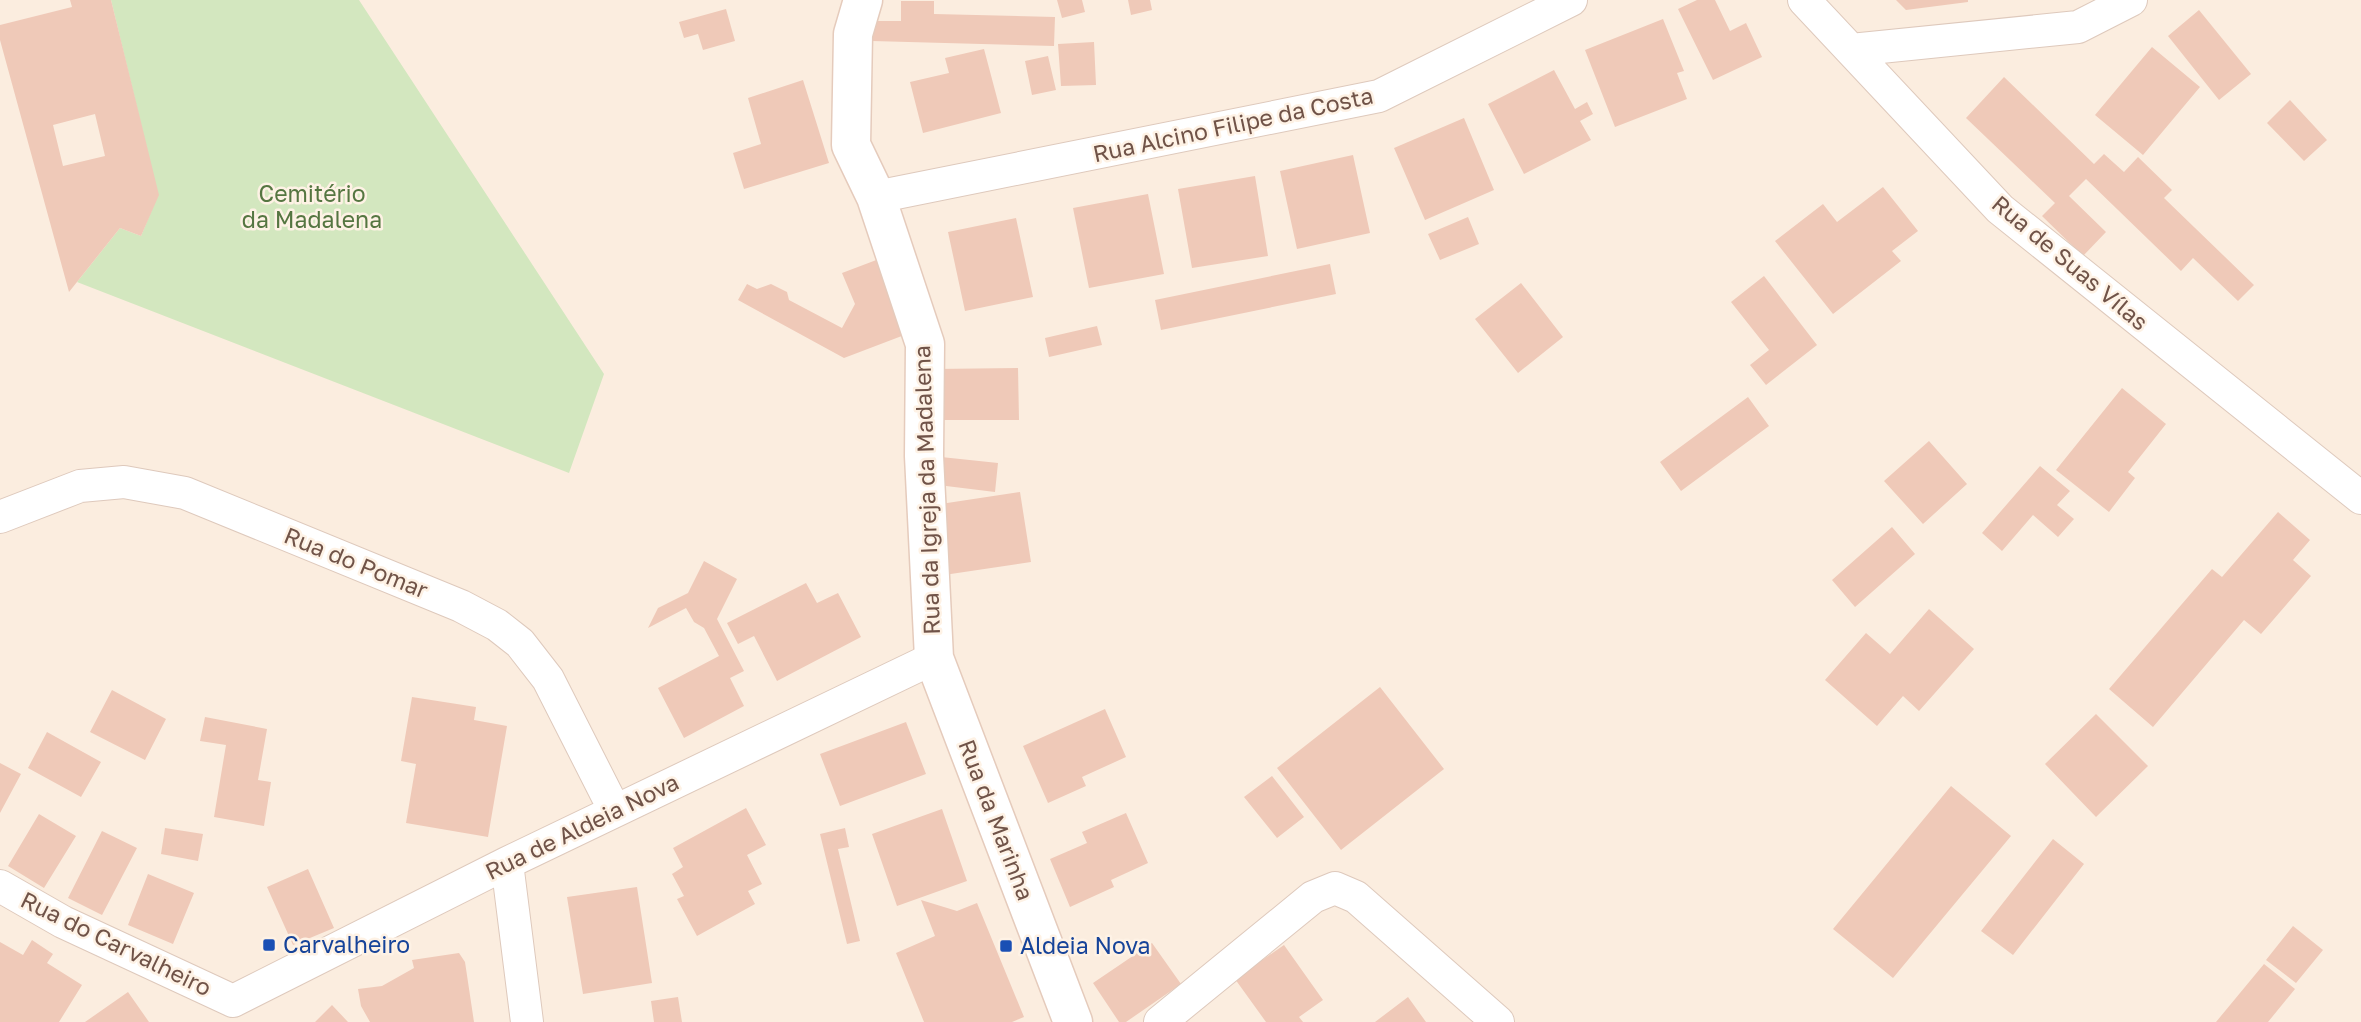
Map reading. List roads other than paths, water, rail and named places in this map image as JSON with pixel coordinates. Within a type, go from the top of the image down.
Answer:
[{"type":"street","name":"Rua da Igreja da Madalena","points":[[863,0],[853,34],[851,145],[876,197],[925,344],[924,456],[934,658]]},
{"type":"street","name":"Rua Alcino Filipe da Costa","points":[[876,197],[1380,96],[1571,0]]},
{"type":"street","name":"Rua de Suas Vílas","points":[[1804,0],[2000,209],[2361,498]]},
{"type":"street","points":[[1851,50],[2078,27],[2131,0]]},
{"type":"street","name":"Rua do Pomar","points":[[0,517],[80,486],[124,482],[185,493],[461,606],[498,625],[520,643],[548,679],[615,811]]},
{"type":"street","name":"Rua de Aldeia Nova","points":[[232,1012],[507,863],[934,658]]},
{"type":"street","name":"Rua da Marinha","points":[[934,658],[1073,1022]]},
{"type":"street","points":[[507,863],[527,1022]]},
{"type":"street","name":"Rua do Carvalheiro","points":[[0,886],[232,1012]]},
{"type":"street","points":[[1160,1022],[1313,897],[1335,888],[1356,897],[1497,1022]]},
{"type":"place","name":"Carvalheiro","points":[[269,945]]},
{"type":"place","name":"Aldeia Nova","points":[[1006,946]]},
{"type":"park label","name":"Cemitério da Madalena","points":[[312,207]]}]
